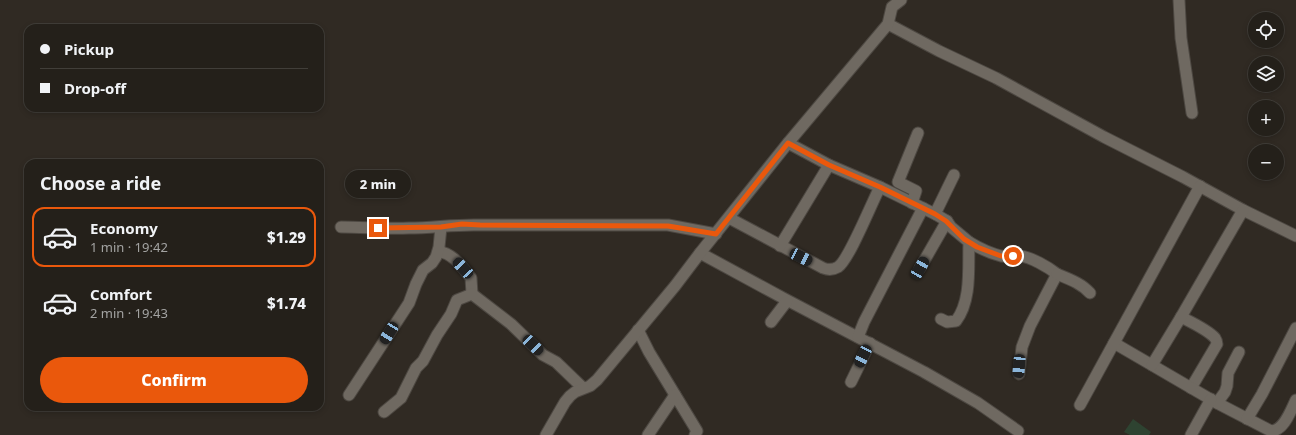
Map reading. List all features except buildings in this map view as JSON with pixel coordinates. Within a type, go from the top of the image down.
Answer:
[{"type":"street","points":[[546,435],[567,399],[575,392],[590,386],[597,380],[675,286],[788,143],[888,24],[892,7],[901,0]]},
{"type":"street","points":[[1179,0],[1181,38],[1192,113]]},
{"type":"street","points":[[888,24],[996,78],[1104,137],[1296,236]]},
{"type":"street","points":[[912,203],[916,191],[898,182],[918,133]]},
{"type":"street","points":[[788,143],[829,165],[880,187],[935,214],[946,221],[969,242],[977,247],[996,254],[1026,257],[1057,274],[1073,280],[1090,293]]},
{"type":"street","points":[[780,246],[829,165]]},
{"type":"street","points":[[935,214],[954,175]]},
{"type":"street","points":[[1080,405],[1200,186]]},
{"type":"street","points":[[729,218],[826,270],[836,268],[846,258],[880,187]]},
{"type":"street","points":[[858,337],[864,322],[923,208]]},
{"type":"street","points":[[1152,365],[1243,210]]},
{"type":"street","points":[[920,268],[946,221]]},
{"type":"street","points":[[340,228],[441,227],[462,224],[668,226],[716,234]]},
{"type":"street","points":[[349,395],[409,303],[423,270],[432,263],[436,257],[441,227]]},
{"type":"street","points":[[940,319],[952,322],[956,321],[960,317],[968,288],[969,242]]},
{"type":"street","points":[[438,252],[443,252],[454,259],[471,278],[472,294],[511,324],[543,355],[556,362],[584,388]]},
{"type":"street","points":[[700,253],[924,372],[978,403],[1018,431]]},
{"type":"street","points":[[1019,374],[1022,347],[1030,326],[1057,274]]},
{"type":"street","points":[[384,412],[401,398],[416,368],[423,361],[436,335],[451,314],[457,300],[472,294]]},
{"type":"street","points":[[771,322],[788,301]]},
{"type":"street","points":[[1181,317],[1205,330],[1217,341],[1217,344],[1191,388]]},
{"type":"street","points":[[1247,419],[1262,394],[1296,328]]},
{"type":"street","points":[[638,330],[649,352],[697,434]]},
{"type":"street","points":[[851,382],[870,343]]},
{"type":"street","points":[[1114,343],[1214,401],[1271,431],[1279,429],[1296,400]]},
{"type":"street","points":[[1191,435],[1214,401],[1225,392],[1228,373],[1239,352]]},
{"type":"street","points":[[648,435],[675,395]]},
{"type":"green space","points":[[1133,419],[1151,432],[1149,435],[1130,435],[1124,432]]},
{"type":"route","points":[[378,228],[441,227],[462,224],[612,225],[668,226],[716,234],[788,143],[829,165],[880,187],[935,214],[946,221],[964,239],[977,247],[1001,256],[1013,256]]}]
